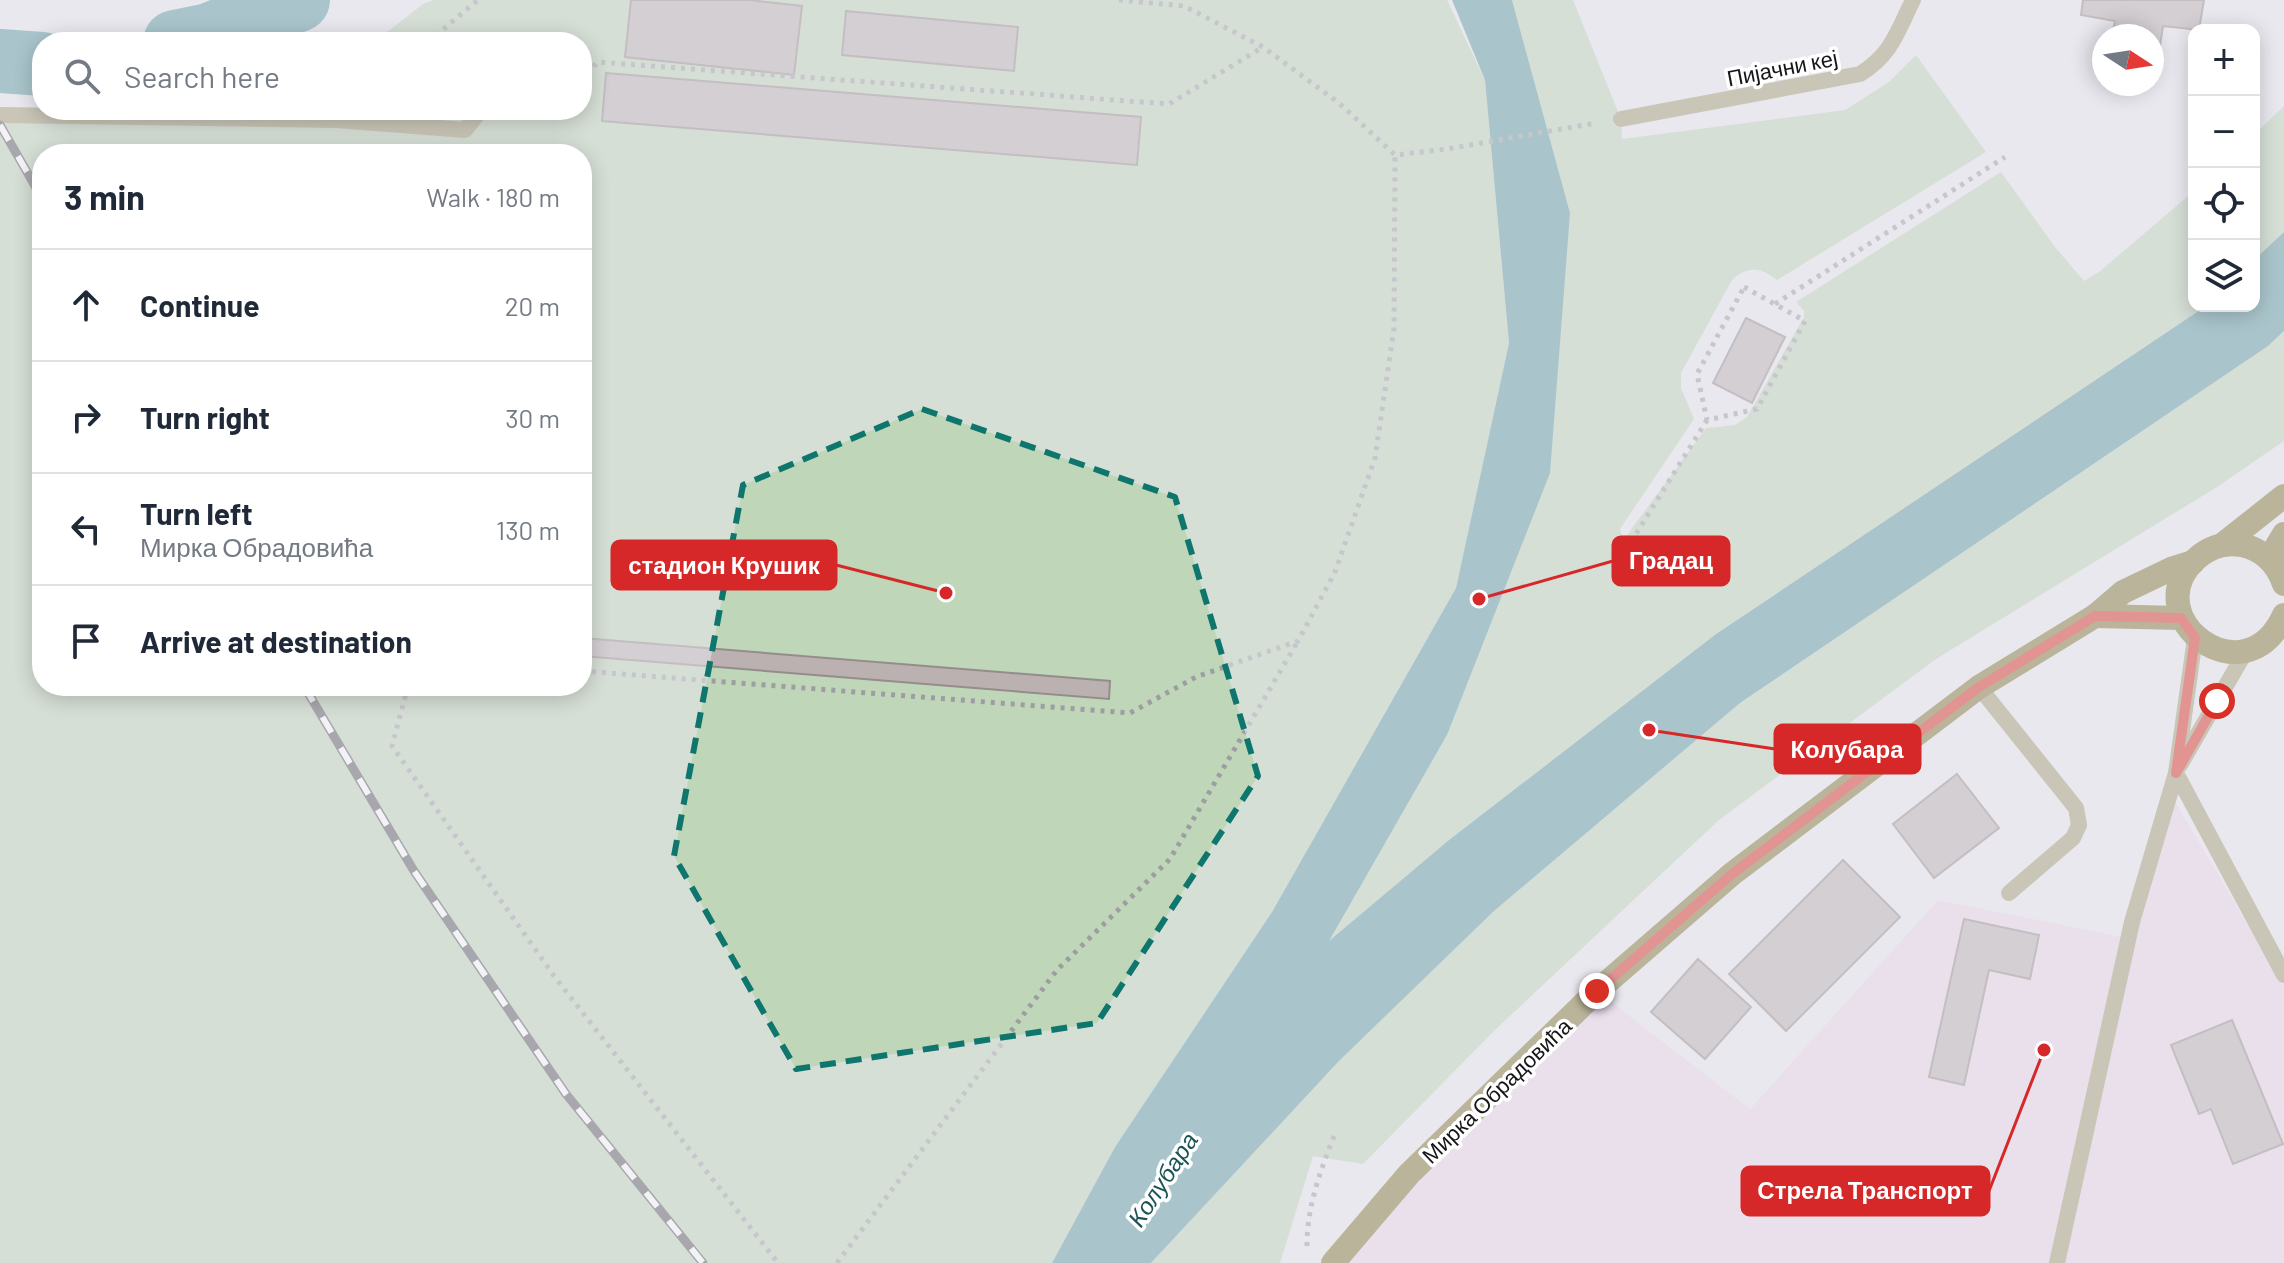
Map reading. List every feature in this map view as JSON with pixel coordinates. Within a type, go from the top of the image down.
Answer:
[{"type":"street","points":[[2222,545],[2284,496]]},
{"type":"street","points":[[2269,559],[2284,534]]},
{"type":"street","points":[[2222,545],[2255,549],[2280,572],[2284,584]]},
{"type":"street","name":"Мирка Обрадовића","points":[[1333,1263],[1409,1174],[1597,991],[1732,874],[1979,687],[2095,616],[2123,592],[2193,562],[2206,551],[2222,545]]},
{"type":"street","points":[[2193,562],[2182,579],[2178,598],[2181,618],[2195,638],[2209,646],[2246,651],[2264,643],[2278,629],[2284,615]]},
{"type":"street","points":[[2095,616],[2181,618]]},
{"type":"lane","name":"Пијачни кеј","points":[[1621,119],[1860,74],[1880,62],[1896,38],[1913,0]]},
{"type":"lane","points":[[0,115],[32,115]]},
{"type":"lane","points":[[336,120],[465,130],[473,120]]},
{"type":"lane","points":[[2057,1263],[2132,922],[2176,773],[2195,638]]},
{"type":"lane","points":[[2176,773],[2246,651]]},
{"type":"lane","points":[[1979,687],[2076,808],[2079,825],[2073,838],[2009,893]]},
{"type":"lane","points":[[2176,773],[2284,975]]},
{"type":"path","points":[[440,32],[478,0]]},
{"type":"path","points":[[837,1263],[1057,970],[1170,859],[1335,572],[1375,458],[1394,328],[1395,155],[1339,103],[1263,47],[1184,6],[1119,0]]},
{"type":"path","points":[[592,69],[597,62],[1169,104],[1263,47]]},
{"type":"path","points":[[1395,155],[1621,119]]},
{"type":"path","points":[[1775,304],[2005,157]]},
{"type":"path","points":[[1631,542],[1707,420],[1697,374],[1744,287],[1805,321],[1757,409],[1707,420]]},
{"type":"path","points":[[592,672],[1130,713],[1196,677],[1298,641]]},
{"type":"path","points":[[405,696],[392,746],[554,976],[778,1263]]},
{"type":"path","points":[[1307,1250],[1307,1224],[1316,1181],[1334,1136]]},
{"type":"highlighted area","points":[[922,409],[1175,497],[1258,776],[1097,1023],[796,1069],[674,856],[743,485]]},
{"type":"shaded area","points":[[2165,784],[2284,987],[2284,1263],[1333,1263],[1597,991],[1750,1109],[1938,900],[2128,938]]},
{"type":"green space","points":[[434,0],[1447,0],[1485,80],[1509,343],[1456,588],[1272,912],[1115,1147],[1052,1263],[0,1263],[0,115],[32,113],[32,120],[592,120],[592,32],[387,32],[423,4]]},
{"type":"green space","points":[[1512,0],[1573,0],[1621,119],[1622,139],[1845,110],[1889,82],[1916,55],[1986,152],[1777,280],[1765,272],[1749,270],[1732,280],[1681,373],[1681,388],[1694,419],[1620,529],[1622,536],[1627,535],[1706,428],[1735,425],[1747,417],[1804,317],[1804,311],[1796,302],[2001,172],[2055,247],[2084,281],[2099,272],[2188,196],[2188,312],[2197,312],[1716,634],[1449,840],[1327,943],[1447,735],[1570,213]]},
{"type":"green space","points":[[2284,106],[2284,232],[2260,254],[2260,168],[2260,129]]},
{"type":"green space","points":[[2284,331],[2284,441],[2217,487],[1936,659],[1719,820],[1495,1030],[1363,1164],[1313,1156],[1280,1263],[1151,1263],[1339,1061],[1494,911],[1740,703],[2268,346]]},
{"type":"water","points":[[1452,0],[1512,0],[1570,213],[1550,473],[1447,735],[1329,941],[1449,840],[1716,634],[2197,312],[2260,312],[2260,254],[2284,232],[2284,331],[2268,346],[1740,703],[1494,911],[1339,1061],[1151,1263],[1052,1263],[1115,1147],[1272,912],[1456,588],[1509,343],[1485,80]]},
{"type":"building","points":[[631,0],[749,0],[802,6],[794,75],[625,57]]},
{"type":"building","points":[[2083,0],[2204,0],[2200,24],[2188,24],[2188,29],[2164,24],[2114,24],[2115,21],[2081,15]]},
{"type":"building","points":[[846,11],[1018,27],[1014,71],[842,55]]},
{"type":"building","points":[[606,73],[1141,117],[1137,165],[602,121]]},
{"type":"building","points":[[1746,318],[1785,337],[1752,403],[1713,383]]},
{"type":"building","points":[[592,639],[1110,681],[1109,699],[592,657]]},
{"type":"building","points":[[1957,774],[1999,828],[1934,878],[1893,824]]},
{"type":"building","points":[[1843,860],[1900,917],[1786,1031],[1729,974]]},
{"type":"building","points":[[1964,919],[2039,935],[2030,979],[1989,970],[1964,1085],[1929,1077]]},
{"type":"building","points":[[1698,959],[1751,1007],[1705,1059],[1651,1012]]},
{"type":"building","points":[[2232,1020],[2283,1144],[2233,1164],[2211,1109],[2199,1114],[2171,1045]]},
{"type":"waterway","points":[[217,32],[298,0]]},
{"type":"waterway","points":[[0,61],[32,63]]},
{"type":"railway","points":[[0,125],[32,181]]},
{"type":"railway","points":[[310,696],[414,871],[566,1094],[703,1263]]},
{"type":"place","name":"стадион Крушик","points":[[946,593]]},
{"type":"place","name":"Градац","points":[[1479,599]]},
{"type":"place","name":"Колубара","points":[[1649,730]]},
{"type":"place","name":"Стрела Транспорт","points":[[2044,1050]]},
{"type":"route","points":[[1597,991],[1732,874],[1979,687],[2095,616],[2181,618],[2195,638],[2176,773],[2217,701]]}]
